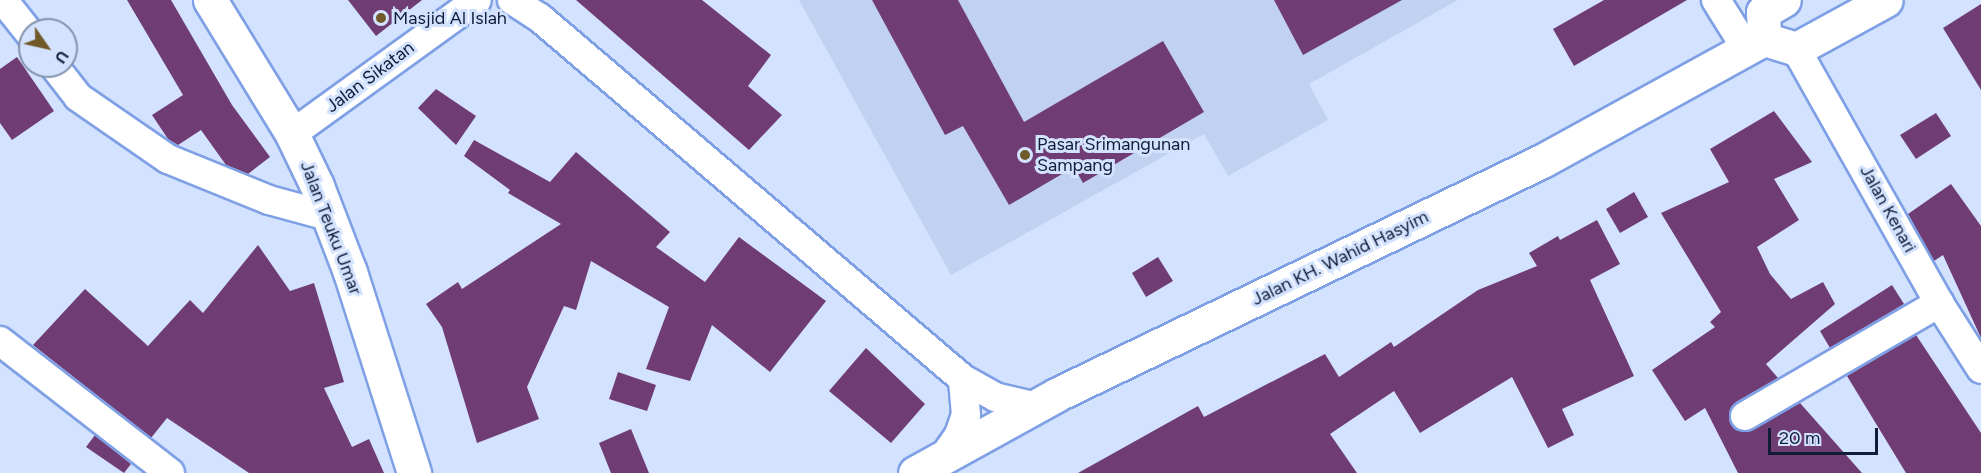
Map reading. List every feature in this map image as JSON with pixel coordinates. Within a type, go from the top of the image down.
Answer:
[{"type":"main road","name":"Jalan Teuku Umar","points":[[210,0],[292,134],[328,216],[414,473]]},
{"type":"main road","points":[[1784,0],[1763,12],[1755,43],[1796,49],[1886,0]]},
{"type":"main road","name":"Jalan KH. Wahid Hasyim","points":[[929,466],[1037,407],[1542,161],[1755,43]]},
{"type":"street","points":[[3,0],[18,19]]},
{"type":"street","name":"Jalan Sikatan","points":[[292,134],[477,0]]},
{"type":"street","points":[[512,0],[540,18],[963,379],[995,397],[1037,407]]},
{"type":"street","points":[[1716,0],[1755,43]]},
{"type":"street","name":"Jalan Kenari","points":[[1796,49],[1939,303],[1981,369]]},
{"type":"street","points":[[63,78],[78,97],[168,159],[269,200],[328,216]]},
{"type":"street","points":[[1745,416],[1939,303]]},
{"type":"street","points":[[0,340],[170,473]]},
{"type":"street","points":[[929,466],[959,435],[966,415],[963,379]]},
{"type":"shaded area","name":"Pasar Srimangunan Sampang","points":[[799,0],[1458,0],[1309,84],[1328,120],[1228,176],[1204,134],[951,275]]},
{"type":"building","points":[[127,0],[171,0],[232,105],[270,157],[248,174],[226,165],[201,130],[178,145],[168,139],[152,115],[183,95]]},
{"type":"building","name":"Masjid Al Islah","points":[[348,0],[422,0],[376,36]]},
{"type":"building","points":[[576,0],[702,0],[771,55],[748,86],[782,115],[749,150]]},
{"type":"building","points":[[872,0],[958,0],[1024,122],[1163,41],[1204,112],[1083,183],[1074,167],[1009,205],[963,126],[945,135]]},
{"type":"building","points":[[1274,0],[1402,0],[1303,55]]},
{"type":"building","points":[[1604,0],[1687,0],[1574,66],[1553,29]]},
{"type":"building","points":[[1981,4],[1981,90],[1943,28]]},
{"type":"building","points":[[17,57],[18,78],[31,78],[54,111],[12,140],[0,123],[0,69]]},
{"type":"building","points":[[436,89],[476,116],[456,145],[418,108]]},
{"type":"building","points":[[1774,111],[1812,162],[1774,179],[1799,220],[1757,247],[1770,274],[1791,299],[1823,282],[1835,304],[1766,364],[1778,378],[1736,402],[1729,417],[1736,430],[1746,432],[1800,403],[1862,473],[1738,473],[1705,408],[1685,421],[1652,370],[1715,327],[1710,322],[1721,312],[1661,213],[1729,182],[1710,149]]},
{"type":"building","points":[[1936,113],[1951,136],[1916,159],[1900,135]]},
{"type":"building","points":[[474,140],[550,182],[576,152],[670,232],[656,247],[705,282],[739,237],[826,301],[770,372],[712,325],[690,381],[646,369],[669,307],[591,261],[576,310],[564,306],[527,387],[539,419],[477,443],[442,327],[426,304],[458,282],[462,289],[561,224],[508,193],[510,190],[464,156]]},
{"type":"building","points":[[1951,184],[1981,226],[1981,338],[1943,255],[1934,261],[1908,214]]},
{"type":"building","points":[[1634,192],[1648,217],[1620,233],[1606,209]]},
{"type":"building","points":[[1597,220],[1620,264],[1590,280],[1634,376],[1562,409],[1574,435],[1548,448],[1512,377],[1420,433],[1394,391],[1330,434],[1357,473],[1078,473],[1198,406],[1204,417],[1325,354],[1339,377],[1391,342],[1394,347],[1478,290],[1537,266],[1529,253],[1558,236],[1560,240]]},
{"type":"building","points":[[258,245],[290,291],[314,283],[344,382],[324,388],[352,447],[369,439],[384,473],[249,473],[167,418],[151,438],[33,345],[85,289],[148,346],[190,300],[203,313]]},
{"type":"building","points":[[1158,257],[1173,281],[1146,297],[1132,273]]},
{"type":"building","points":[[1892,285],[1904,304],[1830,348],[1820,331]]},
{"type":"building","points":[[1916,335],[1981,433],[1981,473],[1906,473],[1847,376]]},
{"type":"building","points":[[866,348],[925,404],[891,443],[829,391]]},
{"type":"building","points":[[618,372],[656,385],[647,411],[609,399]]},
{"type":"building","points":[[631,429],[649,473],[611,473],[599,443]]},
{"type":"building","points":[[95,435],[131,464],[124,473],[86,447]]},
{"type":"place","name":"Masjid Al Islah","points":[[381,18]]},
{"type":"place","name":"Pasar Srimangunan Sampang","points":[[1025,155]]}]
